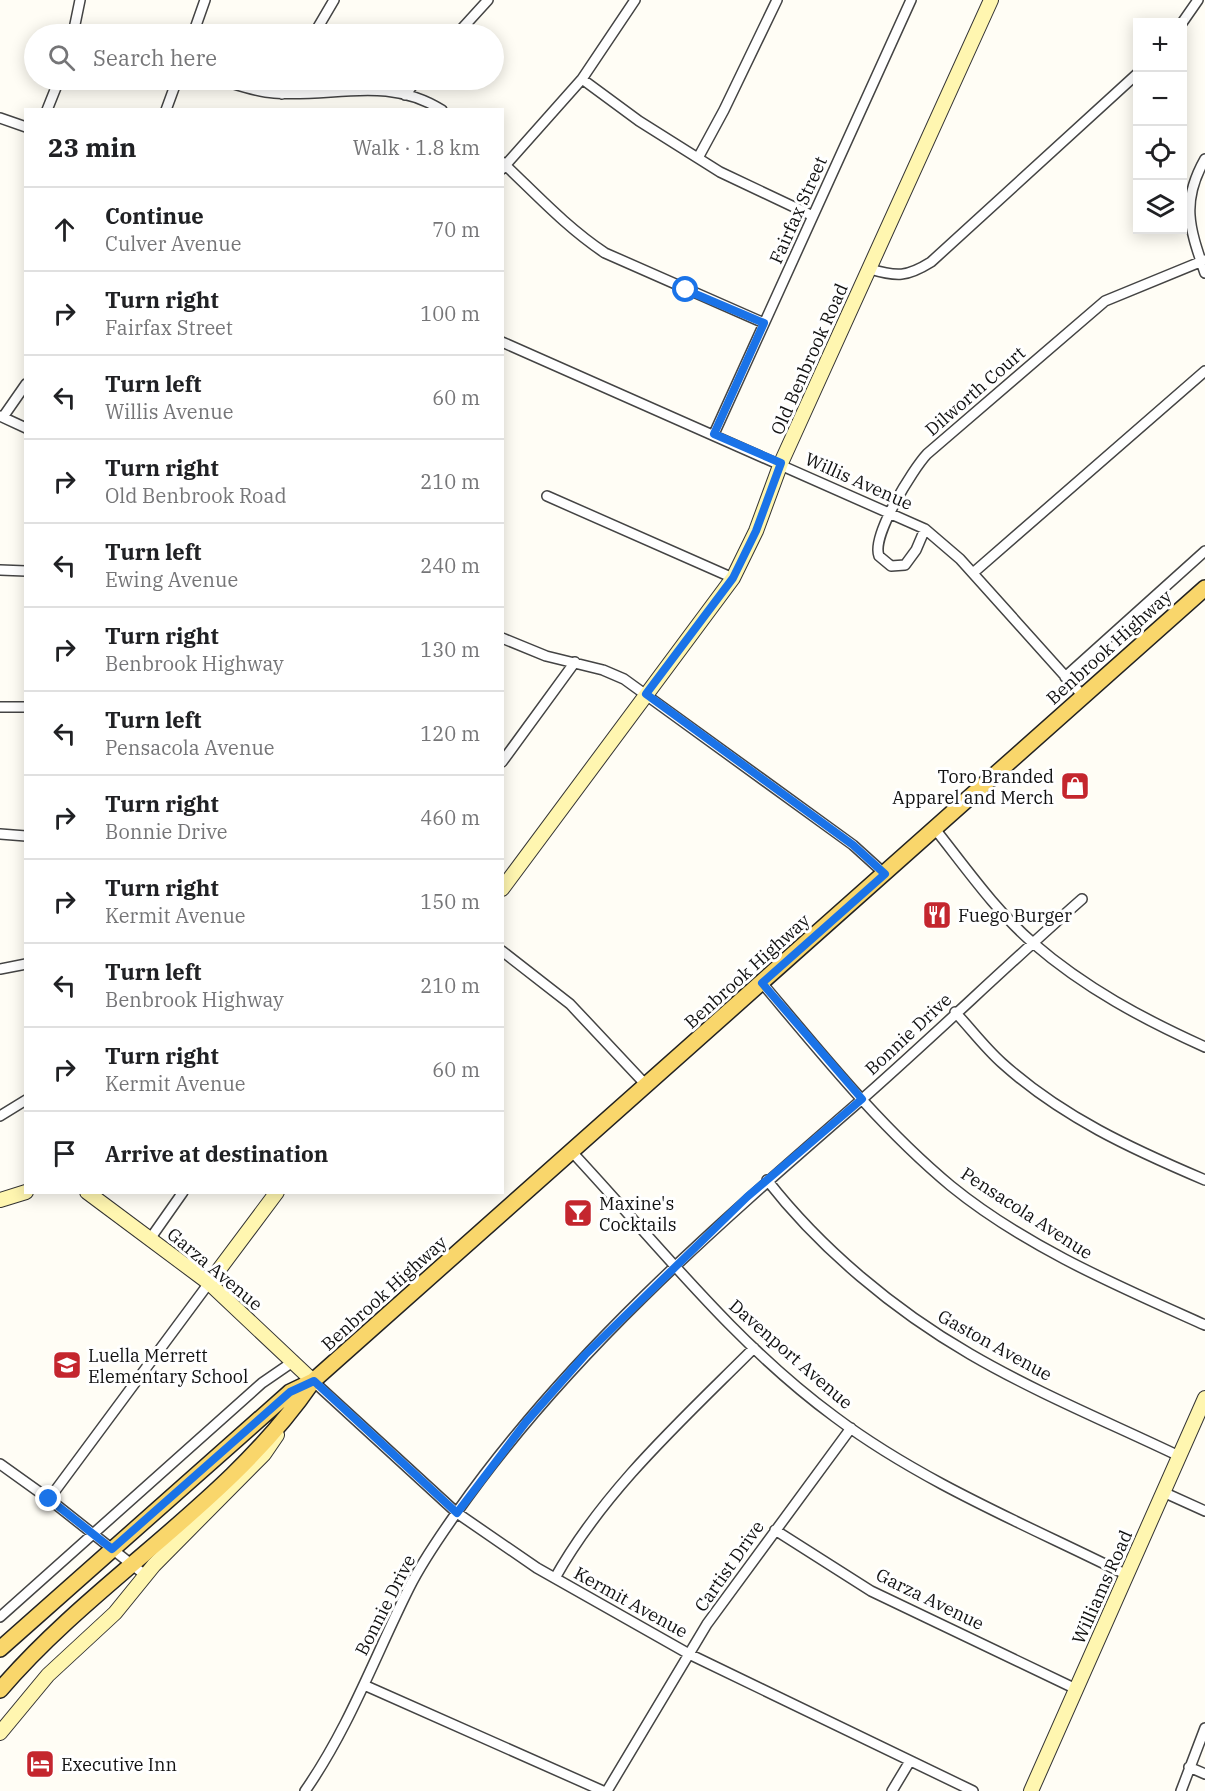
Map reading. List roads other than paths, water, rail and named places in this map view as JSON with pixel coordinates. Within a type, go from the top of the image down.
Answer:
[{"type":"main road","name":"Benbrook Highway","points":[[0,1690],[83,1608],[211,1495],[286,1420],[314,1381],[1205,588]]},
{"type":"main road","name":"Benbrook Highway","points":[[0,1649],[290,1392],[314,1381]]},
{"type":"street","points":[[76,24],[80,0]]},
{"type":"street","points":[[197,24],[205,0]]},
{"type":"street","points":[[320,24],[334,0]]},
{"type":"street","points":[[465,24],[488,0]]},
{"type":"street","points":[[635,0],[582,79],[504,165],[542,203],[584,239],[605,253],[764,323]]},
{"type":"street","points":[[698,158],[777,0]]},
{"type":"street","name":"Fairfax Street","points":[[714,434],[911,0]]},
{"type":"street","name":"Old Benbrook Road","points":[[504,886],[733,578],[756,531],[781,463],[991,0]]},
{"type":"street","points":[[1185,18],[1198,0]]},
{"type":"street","points":[[870,269],[902,275],[913,273],[931,261],[1133,77]]},
{"type":"street","points":[[582,79],[639,122],[698,158],[742,183],[813,216]]},
{"type":"street","points":[[48,108],[55,90]]},
{"type":"street","points":[[167,108],[173,90]]},
{"type":"street","points":[[258,90],[282,94],[355,90]]},
{"type":"street","points":[[282,94],[284,90]]},
{"type":"street","points":[[378,90],[405,95],[437,108]]},
{"type":"street","points":[[405,95],[409,90]]},
{"type":"street","points":[[0,118],[24,126]]},
{"type":"street","points":[[1205,159],[1189,203],[1192,237],[1203,261],[1205,273]]},
{"type":"street","name":"Dilworth Court","points":[[925,529],[916,550],[905,565],[898,567],[885,563],[877,552],[905,483],[927,454],[1087,314],[1106,301],[1203,261]]},
{"type":"street","name":"Willis Avenue","points":[[504,343],[781,463],[925,529],[973,573],[1083,696]]},
{"type":"street","points":[[973,573],[1205,371]]},
{"type":"street","points":[[24,387],[2,417],[24,427]]},
{"type":"street","points":[[547,496],[733,578]]},
{"type":"street","points":[[1065,677],[1205,551]]},
{"type":"street","points":[[0,570],[24,571]]},
{"type":"street","points":[[504,639],[546,656],[574,662],[624,679],[853,845],[885,874]]},
{"type":"street","points":[[504,759],[574,662]]},
{"type":"street","points":[[0,707],[24,707]]},
{"type":"street","points":[[935,829],[986,896],[1033,943],[1110,1000],[1205,1047]]},
{"type":"street","points":[[0,834],[24,836]]},
{"type":"street","name":"Bonnie Drive","points":[[305,1791],[325,1763],[410,1586],[457,1513],[526,1422],[563,1379],[767,1180],[862,1099],[955,1012],[1082,899]]},
{"type":"street","points":[[504,953],[570,1004],[646,1086]]},
{"type":"street","points":[[0,969],[24,964]]},
{"type":"street","name":"Pensacola Avenue","points":[[762,983],[862,1099],[951,1186],[1004,1222],[1094,1276],[1205,1326]]},
{"type":"street","points":[[955,1012],[1001,1062],[1047,1099],[1122,1144],[1205,1180]]},
{"type":"street","points":[[0,1116],[24,1101]]},
{"type":"street","name":"Davenport Avenue","points":[[572,1152],[676,1267],[754,1348],[834,1417],[920,1472],[1127,1575]]},
{"type":"street","name":"Gaston Avenue","points":[[767,1180],[789,1209],[823,1242],[930,1329],[997,1368],[1179,1456]]},
{"type":"street","points":[[0,1200],[24,1192]]},
{"type":"street","name":"Garza Avenue","points":[[90,1194],[209,1283],[314,1381]]},
{"type":"street","points":[[150,1239],[182,1194]]},
{"type":"street","points":[[49,1499],[276,1194]]},
{"type":"street","points":[[555,1578],[568,1556],[613,1494],[754,1348]]},
{"type":"street","points":[[0,1617],[262,1383],[294,1361]]},
{"type":"street","name":"Kermit Avenue","points":[[314,1381],[457,1513],[555,1578],[689,1654],[973,1791]]},
{"type":"street","name":"Williams Road","points":[[1031,1791],[1205,1398]]},
{"type":"street","name":"Benbrook Highway","points":[[0,1733],[48,1675],[115,1613],[145,1575],[264,1454],[286,1420]]},
{"type":"street","name":"Cartist Drive","points":[[607,1791],[689,1654],[775,1530],[851,1428]]},
{"type":"street","points":[[0,1464],[49,1499],[145,1575]]},
{"type":"street","points":[[1163,1492],[1205,1511]]},
{"type":"street","name":"Garza Avenue","points":[[775,1530],[871,1591],[1076,1689]]},
{"type":"street","points":[[364,1685],[603,1791]]},
{"type":"street","points":[[1181,1791],[1205,1728]]},
{"type":"street","points":[[892,1791],[910,1761]]},
{"type":"street","points":[[1189,1767],[1205,1774]]},
{"type":"place","name":"Toro Branded Apparel and Merch","points":[[1075,786]]},
{"type":"place","name":"Fuego Burger","points":[[937,915]]},
{"type":"place","name":"Maxine's Cocktails","points":[[578,1213]]},
{"type":"place","name":"Luella Merrett Elementary School","points":[[67,1365]]},
{"type":"place","name":"Executive Inn","points":[[40,1764]]}]
